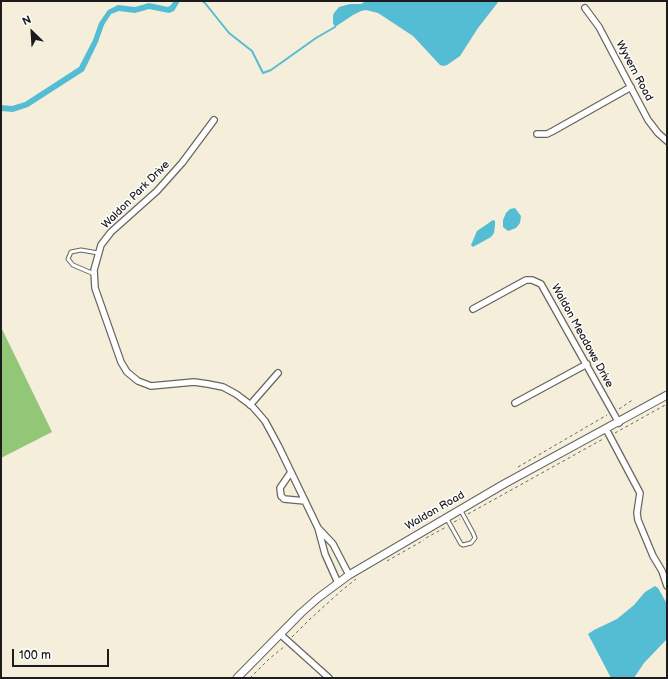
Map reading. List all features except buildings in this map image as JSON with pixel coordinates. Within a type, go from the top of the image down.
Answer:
[{"type":"street","name":"Wyvern Road","points":[[585,8],[599,27],[648,120],[658,133],[667,141]]},
{"type":"street","points":[[537,134],[547,134],[553,131],[631,87]]},
{"type":"street","name":"Waldon Park Drive","points":[[214,120],[182,163],[152,196],[111,232],[101,245],[94,270],[95,288],[121,362],[127,372],[138,381],[151,386],[194,382],[223,387],[236,394],[250,405],[265,421],[318,528],[325,554],[338,583]]},
{"type":"street","name":"Waldon Meadows Drive","points":[[473,309],[523,281],[532,280],[539,282],[544,287],[619,422]]},
{"type":"street","points":[[515,403],[587,364]]},
{"type":"street","points":[[250,405],[278,373]]},
{"type":"street","name":"Waldon Road","points":[[237,678],[310,605],[349,575],[516,477],[667,395]]},
{"type":"street","points":[[606,429],[640,493],[637,513],[638,520],[653,556],[662,571],[667,586]]},
{"type":"street","points":[[291,472],[280,488],[281,496],[284,499],[305,501]]},
{"type":"street","name":"Waldon Park Drive","points":[[318,528],[333,544],[349,575]]},
{"type":"street","points":[[280,634],[329,678]]},
{"type":"lane","points":[[94,274],[73,265],[68,259],[71,252],[81,250],[98,253]]},
{"type":"lane","points":[[446,518],[461,544],[467,545],[471,543],[475,538],[460,509]]},
{"type":"path","points":[[518,467],[634,399]]},
{"type":"green space","points":[[1,327],[52,432],[1,458]]},
{"type":"water","points":[[174,1],[180,1],[174,11],[169,13],[149,9],[135,13],[119,11],[111,14],[104,25],[98,42],[84,71],[28,107],[13,112],[1,111],[1,105],[12,106],[25,102],[79,67],[93,40],[99,23],[108,10],[118,5],[135,7],[149,3],[168,7]]},
{"type":"water","points":[[366,1],[499,1],[478,28],[460,56],[443,66],[440,65],[413,36],[378,13],[366,10],[361,11],[335,27],[333,23],[333,16],[339,7],[350,4],[361,4]]},
{"type":"water","points":[[515,208],[521,216],[520,223],[516,228],[508,231],[503,227],[503,220],[506,213],[510,209]]},
{"type":"water","points":[[493,220],[495,221],[494,233],[491,237],[473,247],[471,245],[477,231]]},
{"type":"water","points":[[655,586],[658,588],[667,604],[667,639],[644,663],[634,678],[611,678],[588,634],[617,619],[634,605],[645,592]]},
{"type":"waterway","points":[[202,1],[229,33],[252,51],[263,73],[271,70],[316,38],[335,27]]}]
